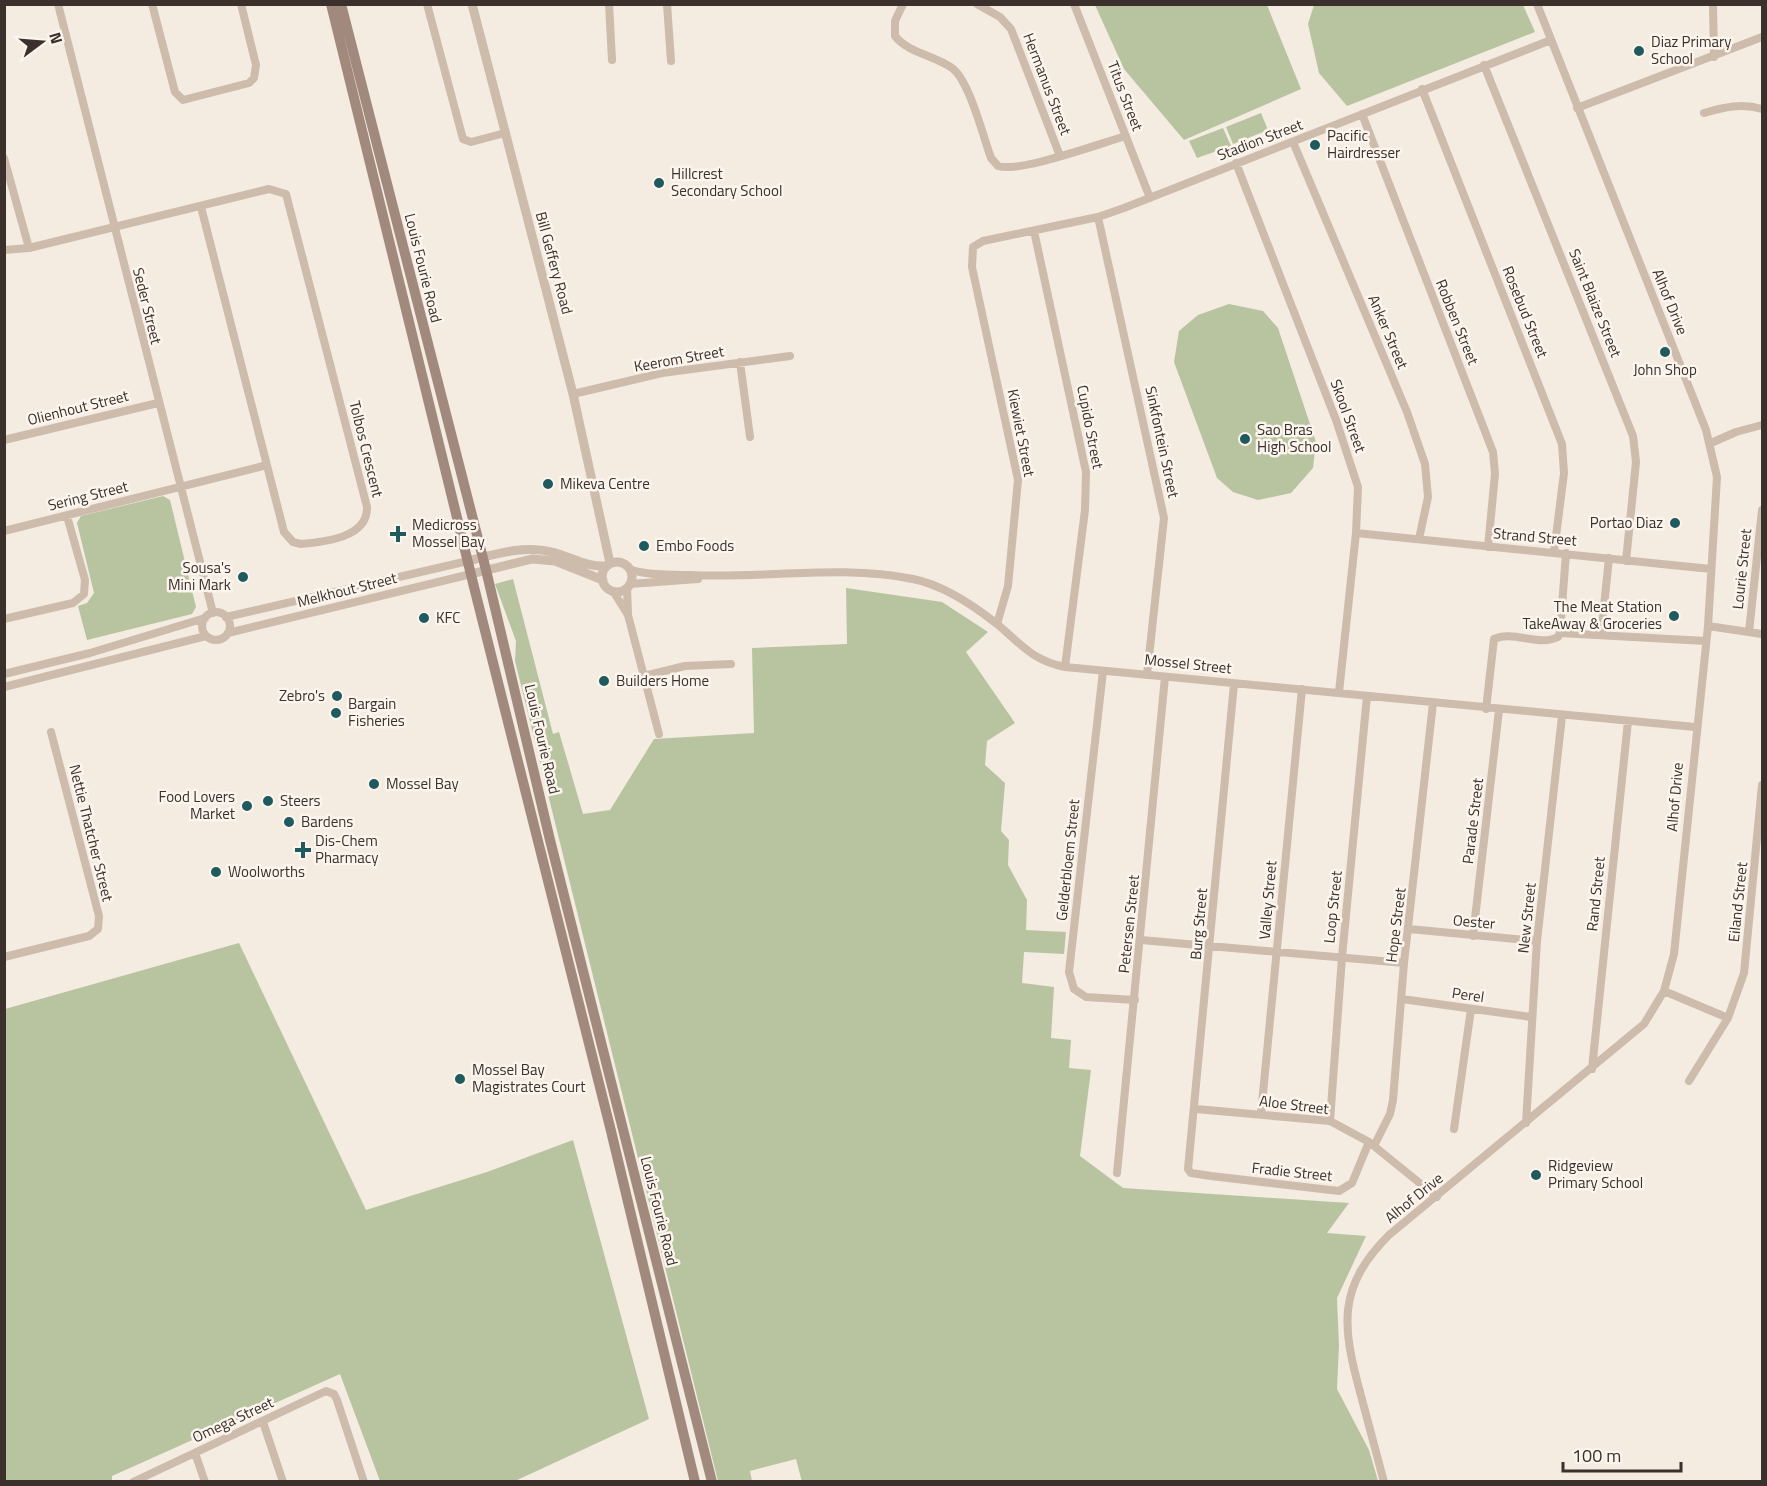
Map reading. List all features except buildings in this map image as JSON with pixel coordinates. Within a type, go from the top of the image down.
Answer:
[{"type":"main road","name":"Louis Fourie Road","points":[[331,4],[471,574],[606,1108],[695,1482]]},
{"type":"main road","name":"Louis Fourie Road","points":[[341,4],[483,557],[550,840],[712,1482]]},
{"type":"street","name":"Seder Street","points":[[58,4],[179,488],[213,613]]},
{"type":"street","points":[[152,4],[175,92],[183,100],[249,83],[254,78],[256,65],[241,4]]},
{"type":"street","points":[[428,4],[463,139],[471,142],[505,133]]},
{"type":"street","name":"Bill Geffery Road","points":[[472,4],[573,394],[612,564]]},
{"type":"street","points":[[609,4],[612,60]]},
{"type":"street","points":[[667,4],[671,61]]},
{"type":"street","points":[[903,4],[895,21],[895,36],[902,43],[954,69],[965,87],[992,158],[998,166],[1011,167],[1060,156],[1126,136]]},
{"type":"street","name":"Hermanus Street","points":[[977,4],[1000,17],[1011,29],[1060,156]]},
{"type":"street","name":"Titus Street","points":[[1074,4],[1150,198]]},
{"type":"street","name":"Alhof Drive","points":[[1384,1482],[1348,1350],[1346,1317],[1355,1278],[1371,1254],[1389,1235],[1644,1024],[1664,991],[1674,954],[1695,727],[1708,626],[1717,477],[1711,443],[1537,4]]},
{"type":"street","points":[[1713,4],[1714,57]]},
{"type":"street","points":[[1577,108],[1762,37]]},
{"type":"street","name":"Stadion Street","points":[[973,247],[983,241],[1098,217],[1551,40]]},
{"type":"street","name":"Saint Blaize Street","points":[[1484,65],[1633,436],[1636,462],[1626,561]]},
{"type":"street","name":"Rosebud Street","points":[[1422,89],[1562,444],[1564,473],[1554,552]]},
{"type":"street","points":[[1704,113],[1744,105],[1762,110]]},
{"type":"street","name":"Robben Street","points":[[1362,114],[1493,452],[1496,474],[1488,547]]},
{"type":"street","name":"Anker Street","points":[[1293,142],[1407,412],[1425,464],[1428,497],[1419,539]]},
{"type":"street","points":[[5,159],[29,248]]},
{"type":"street","name":"Skool Street","points":[[1236,163],[1352,464],[1359,491],[1339,692]]},
{"type":"street","name":"Tolbos Crescent","points":[[4,250],[29,248],[269,189],[286,194],[367,507],[364,523],[356,531],[315,543],[301,544],[293,542],[284,532],[201,207]]},
{"type":"street","name":"Sinkfontein Street","points":[[1098,217],[1164,518],[1148,675]]},
{"type":"street","name":"Cupido Street","points":[[1034,231],[1086,472],[1085,510],[1065,667]]},
{"type":"street","name":"Kiewiet Street","points":[[973,247],[972,267],[1018,480],[1008,586],[997,624]]},
{"type":"street","name":"Keerom Street","points":[[573,394],[662,373],[790,356]]},
{"type":"street","points":[[740,362],[750,437]]},
{"type":"street","name":"Olienhout Street","points":[[4,440],[158,403]]},
{"type":"street","points":[[1711,443],[1762,424]]},
{"type":"street","name":"Sering Street","points":[[4,531],[267,465]]},
{"type":"street","name":"Lourie Street","points":[[1749,632],[1760,546],[1762,510]]},
{"type":"street","points":[[4,619],[73,603],[84,594],[85,580],[67,516]]},
{"type":"street","name":"Strand Street","points":[[1356,534],[1711,569]]},
{"type":"street","points":[[468,561],[530,549],[553,552],[588,566],[612,564],[648,574],[702,577]]},
{"type":"street","points":[[1486,709],[1494,639],[1504,636],[1547,641],[1558,637],[1566,553]]},
{"type":"street","points":[[1601,635],[1609,558]]},
{"type":"street","points":[[471,574],[519,560],[550,560],[603,580],[628,615]]},
{"type":"street","name":"Melkhout Street","points":[[226,616],[468,561]]},
{"type":"street","points":[[603,580],[612,564]]},
{"type":"street","points":[[631,570],[628,615],[659,734]]},
{"type":"street","name":"Mossel Street","points":[[702,577],[863,573],[912,579],[928,583],[962,600],[997,624],[1034,657],[1065,667],[1339,692],[1486,709],[1695,727]]},
{"type":"street","name":"Melkhout Street","points":[[228,633],[471,574]]},
{"type":"street","points":[[613,591],[629,586],[702,577]]},
{"type":"street","points":[[4,674],[90,653],[205,618],[213,613],[226,616],[230,625],[228,633],[219,639],[206,636],[4,687]]},
{"type":"street","points":[[205,618],[202,627],[206,636]]},
{"type":"street","points":[[1708,626],[1762,634]]},
{"type":"street","points":[[1560,633],[1706,640]]},
{"type":"street","points":[[644,676],[685,666],[731,664]]},
{"type":"street","name":"Gelderbloem Street","points":[[1102,671],[1069,972],[1074,988],[1086,997],[1135,1000]]},
{"type":"street","name":"Petersen Street","points":[[1117,1173],[1142,940],[1165,677]]},
{"type":"street","name":"Burg Street","points":[[1188,1166],[1196,1109],[1234,684]]},
{"type":"street","name":"Valley Street","points":[[1261,1114],[1302,689]]},
{"type":"street","name":"Loop Street","points":[[1330,1122],[1342,957],[1367,696]]},
{"type":"street","name":"Hope Street","points":[[1372,1144],[1390,1114],[1393,1100],[1404,963],[1433,703]]},
{"type":"street","name":"Parade Street","points":[[1473,936],[1499,710]]},
{"type":"street","name":"New Street","points":[[1526,1123],[1537,941],[1562,716]]},
{"type":"street","name":"Rand Street","points":[[1592,1069],[1628,721]]},
{"type":"street","name":"Nettie Thatcher Street","points":[[4,957],[89,936],[98,929],[99,916],[51,732]]},
{"type":"street","name":"Eiland Street","points":[[1689,1081],[1728,1018],[1743,973],[1760,851],[1762,785]]},
{"type":"street","name":"Oester","points":[[1409,929],[1537,941]]},
{"type":"street","points":[[1142,940],[1404,963]]},
{"type":"street","points":[[1664,991],[1728,1018]]},
{"type":"street","name":"Perel","points":[[1402,999],[1531,1017]]},
{"type":"street","points":[[1454,1129],[1471,1009]]},
{"type":"street","name":"Aloe Street","points":[[1196,1109],[1330,1122],[1372,1144],[1437,1197]]},
{"type":"street","name":"Fradie Street","points":[[1188,1166],[1191,1173],[1339,1191],[1352,1183],[1372,1144]]},
{"type":"street","name":"Omega Street","points":[[135,1480],[326,1391],[334,1394],[337,1400],[364,1482]]},
{"type":"street","points":[[263,1422],[283,1482]]},
{"type":"street","points":[[195,1453],[205,1482]]},
{"type":"green space","points":[[1095,5],[1267,5],[1301,89],[1184,140],[1124,69]]},
{"type":"green space","points":[[1314,5],[1523,5],[1535,32],[1347,106],[1319,73],[1308,24]]},
{"type":"green space","points":[[1261,113],[1268,130],[1233,144],[1226,127]]},
{"type":"green space","points":[[1223,128],[1231,146],[1197,158],[1189,141]]},
{"type":"green space","points":[[1229,304],[1263,311],[1278,328],[1316,442],[1313,468],[1291,493],[1258,500],[1233,492],[1217,478],[1174,362],[1179,331],[1198,315]]},
{"type":"green space","points":[[163,496],[170,500],[196,607],[192,614],[87,640],[78,606],[87,603],[94,593],[77,523],[81,516]]},
{"type":"green space","points":[[513,579],[553,734],[559,732],[583,814],[610,810],[654,739],[754,733],[752,648],[847,644],[846,588],[942,602],[988,632],[966,652],[1015,723],[987,741],[985,765],[1005,783],[1001,831],[1009,840],[1008,865],[1027,900],[1026,930],[1066,932],[1064,954],[1024,952],[1022,983],[1054,987],[1051,1038],[1071,1040],[1069,1068],[1091,1070],[1080,1156],[1123,1188],[1349,1203],[1327,1233],[1366,1236],[1337,1298],[1339,1346],[1337,1389],[1369,1450],[1378,1481],[802,1482],[796,1459],[750,1471],[752,1481],[718,1481],[515,661],[516,641],[495,584]]},
{"type":"green space","points":[[239,943],[366,1210],[487,1172],[573,1140],[649,1419],[515,1481],[380,1481],[340,1374],[112,1476],[112,1481],[5,1481],[5,1009]]},
{"type":"place","name":"Diaz Primary School","points":[[1639,51]]},
{"type":"place","name":"Pacific Hairdresser","points":[[1315,145]]},
{"type":"place","name":"Hillcrest Secondary School","points":[[659,183]]},
{"type":"place","name":"John Shop","points":[[1665,352]]},
{"type":"place","name":"Sao Bras High School","points":[[1245,439]]},
{"type":"place","name":"Mikeva Centre","points":[[548,484]]},
{"type":"place","name":"Portao Diaz","points":[[1675,523]]},
{"type":"place","name":"Medicross Mossel Bay","points":[[398,534]]},
{"type":"place","name":"Embo Foods","points":[[644,546]]},
{"type":"place","name":"Sousa's Mini Mark","points":[[243,577]]},
{"type":"place","name":"The Meat Station TakeAway & Groceries","points":[[1674,616]]},
{"type":"place","name":"KFC","points":[[424,618]]},
{"type":"place","name":"Builders Home","points":[[604,681]]},
{"type":"place","name":"Zebro's","points":[[337,696]]},
{"type":"place","name":"Bargain Fisheries","points":[[336,713]]},
{"type":"place","name":"Mossel Bay","points":[[374,784]]},
{"type":"place","name":"Steers","points":[[268,801]]},
{"type":"place","name":"Food Lovers Market","points":[[247,806]]},
{"type":"place","name":"Bardens","points":[[289,822]]},
{"type":"place","name":"Dis-Chem Pharmacy","points":[[303,850]]},
{"type":"place","name":"Woolworths","points":[[216,872]]},
{"type":"place","name":"Mossel Bay Magistrates Court","points":[[460,1079]]},
{"type":"place","name":"Ridgeview Primary School","points":[[1536,1175]]}]
